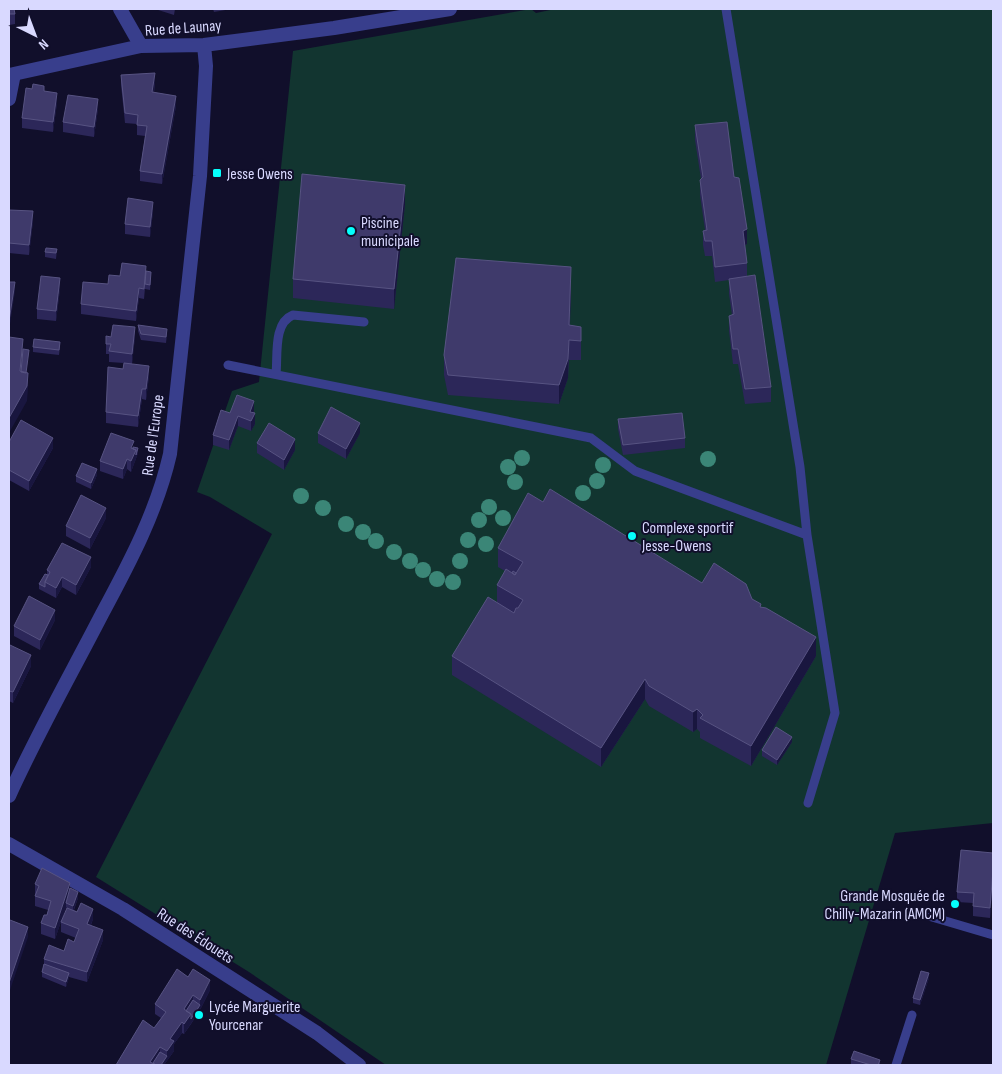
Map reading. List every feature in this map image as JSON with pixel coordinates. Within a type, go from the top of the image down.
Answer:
[{"type":"street","points":[[120,9],[141,46]]},
{"type":"street","name":"Rue de Launay","points":[[11,74],[141,46],[204,44],[334,28],[450,9]]},
{"type":"street","name":"Rue de l'Europe","points":[[9,796],[37,737],[137,549],[163,486],[170,454],[200,176],[206,66],[204,44]]},
{"type":"street","points":[[9,99],[11,74]]},
{"type":"street","name":"Rue des Édouets","points":[[9,844],[123,909],[317,1033],[359,1065]]},
{"type":"lane","points":[[726,9],[800,467],[807,535],[836,713],[808,803]]},
{"type":"lane","points":[[276,374],[280,327],[285,318],[293,315],[364,322]]},
{"type":"lane","points":[[228,365],[591,438],[635,471],[807,535]]},
{"type":"lane","points":[[915,912],[993,935]]},
{"type":"lane","points":[[896,1065],[912,1015]]},
{"type":"green space","name":"Complexe sportif Jesse-Owens","points":[[531,9],[536,13],[555,9],[993,9],[993,823],[895,833],[826,1065],[386,1065],[249,972],[96,877],[272,534],[210,497],[197,492],[232,391],[259,382],[293,51]]},
{"type":"building","points":[[9,9],[14,9],[15,14],[9,14]]},
{"type":"building","points":[[155,73],[152,92],[176,96],[162,174],[140,171],[147,126],[137,125],[138,115],[125,113],[121,75]]},
{"type":"building","points":[[33,84],[44,86],[44,91],[57,93],[53,122],[22,118],[26,88],[32,89]]},
{"type":"building","points":[[68,95],[98,99],[94,127],[63,122]]},
{"type":"building","points":[[727,122],[734,177],[739,178],[747,229],[743,231],[747,263],[715,267],[712,241],[705,241],[703,231],[707,230],[700,180],[703,177],[695,125]]},
{"type":"building","name":"Piscine municipale","points":[[302,174],[405,185],[394,289],[293,279]]},
{"type":"building","points":[[128,198],[153,202],[150,227],[125,224]]},
{"type":"building","points":[[9,210],[33,211],[29,245],[9,243]]},
{"type":"building","points":[[46,248],[57,249],[56,253],[45,252]]},
{"type":"building","points":[[456,258],[571,267],[569,325],[581,327],[581,341],[569,340],[568,359],[559,385],[448,375],[444,355]]},
{"type":"building","points":[[122,263],[146,266],[144,289],[139,288],[136,311],[81,304],[83,282],[108,284],[109,275],[120,276]]},
{"type":"building","points":[[146,271],[151,272],[150,285],[145,284]]},
{"type":"building","points":[[755,275],[771,387],[745,389],[738,349],[733,349],[729,316],[734,314],[729,279]]},
{"type":"building","points":[[41,276],[60,278],[56,311],[37,309]]},
{"type":"building","points":[[9,282],[15,282],[9,321]]},
{"type":"building","points":[[113,325],[135,327],[132,354],[109,351],[111,344],[106,344],[106,336],[111,337]]},
{"type":"building","points":[[138,325],[167,329],[166,337],[141,334]]},
{"type":"building","points":[[9,337],[23,339],[20,371],[28,373],[27,386],[9,418]]},
{"type":"building","points":[[34,339],[60,342],[59,350],[33,347]]},
{"type":"building","points":[[23,349],[29,350],[26,373],[21,372]]},
{"type":"building","points":[[124,363],[149,366],[146,389],[142,389],[138,416],[106,412],[108,367],[123,369]]},
{"type":"building","points":[[237,395],[254,401],[250,412],[255,413],[251,421],[238,416],[229,440],[213,435],[221,410],[230,413]]},
{"type":"building","points":[[331,407],[360,423],[346,449],[318,433]]},
{"type":"building","points":[[682,413],[685,438],[623,445],[618,419]]},
{"type":"building","points":[[21,420],[53,438],[29,481],[9,470],[9,442]]},
{"type":"building","points":[[269,423],[295,439],[284,460],[257,443]]},
{"type":"building","points":[[111,433],[134,441],[131,448],[136,450],[131,461],[127,459],[123,469],[100,461]]},
{"type":"building","points":[[82,463],[97,469],[91,483],[76,476]]},
{"type":"building","points":[[550,489],[702,583],[714,563],[746,584],[752,599],[761,604],[760,607],[766,608],[816,637],[751,746],[700,718],[703,715],[697,709],[693,712],[649,686],[645,679],[601,748],[452,656],[488,597],[514,613],[523,600],[497,585],[506,569],[515,575],[523,562],[498,548],[528,493],[543,502]]},
{"type":"building","points":[[81,495],[106,508],[90,538],[66,526]]},
{"type":"building","points":[[62,543],[91,557],[76,585],[62,577],[56,588],[45,582],[50,572],[47,570]]},
{"type":"building","points":[[45,574],[48,575],[45,587],[39,584]]},
{"type":"building","points":[[29,596],[55,610],[40,640],[14,626]]},
{"type":"building","points":[[10,645],[31,655],[13,692],[9,691]]},
{"type":"building","points":[[776,727],[792,737],[777,760],[762,750]]},
{"type":"building","points":[[961,850],[993,853],[990,908],[973,906],[974,893],[957,892]]},
{"type":"building","points":[[42,868],[70,883],[55,928],[41,923],[44,915],[47,915],[51,901],[35,896],[39,886],[35,884]]},
{"type":"building","points":[[70,888],[78,892],[73,906],[66,903]]},
{"type":"building","points":[[81,903],[93,909],[87,924],[103,930],[87,972],[44,959],[49,945],[64,951],[68,939],[74,942],[79,929],[61,922],[67,908],[77,912]]},
{"type":"building","points":[[10,920],[28,927],[9,983],[9,923]]},
{"type":"building","points":[[44,964],[69,973],[66,982],[42,972]]},
{"type":"building","points":[[177,969],[188,977],[193,969],[210,980],[200,1000],[193,995],[184,1009],[191,1014],[184,1024],[182,1022],[170,1039],[174,1041],[167,1051],[160,1047],[150,1062],[156,1065],[116,1065],[143,1020],[154,1028],[166,1012],[155,1004]]},
{"type":"building","points":[[921,971],[929,973],[920,1000],[913,998]]},
{"type":"building","points":[[193,1000],[200,1005],[191,1019],[191,1014],[186,1011]]},
{"type":"building","points":[[854,1051],[880,1060],[878,1065],[871,1065],[851,1059]]},
{"type":"building","points":[[160,1052],[167,1056],[161,1065],[156,1065],[153,1063]]},
{"type":"place","name":"Jesse Owens","points":[[217,173]]},
{"type":"place","name":"Piscine municipale","points":[[351,231]]},
{"type":"place","name":"Complexe sportif Jesse-Owens","points":[[632,536]]},
{"type":"place","name":"Grande Mosquée de Chilly-Mazarin (AMCM)","points":[[955,904]]},
{"type":"place","name":"Lycée Marguerite Yourcenar","points":[[199,1015]]}]
